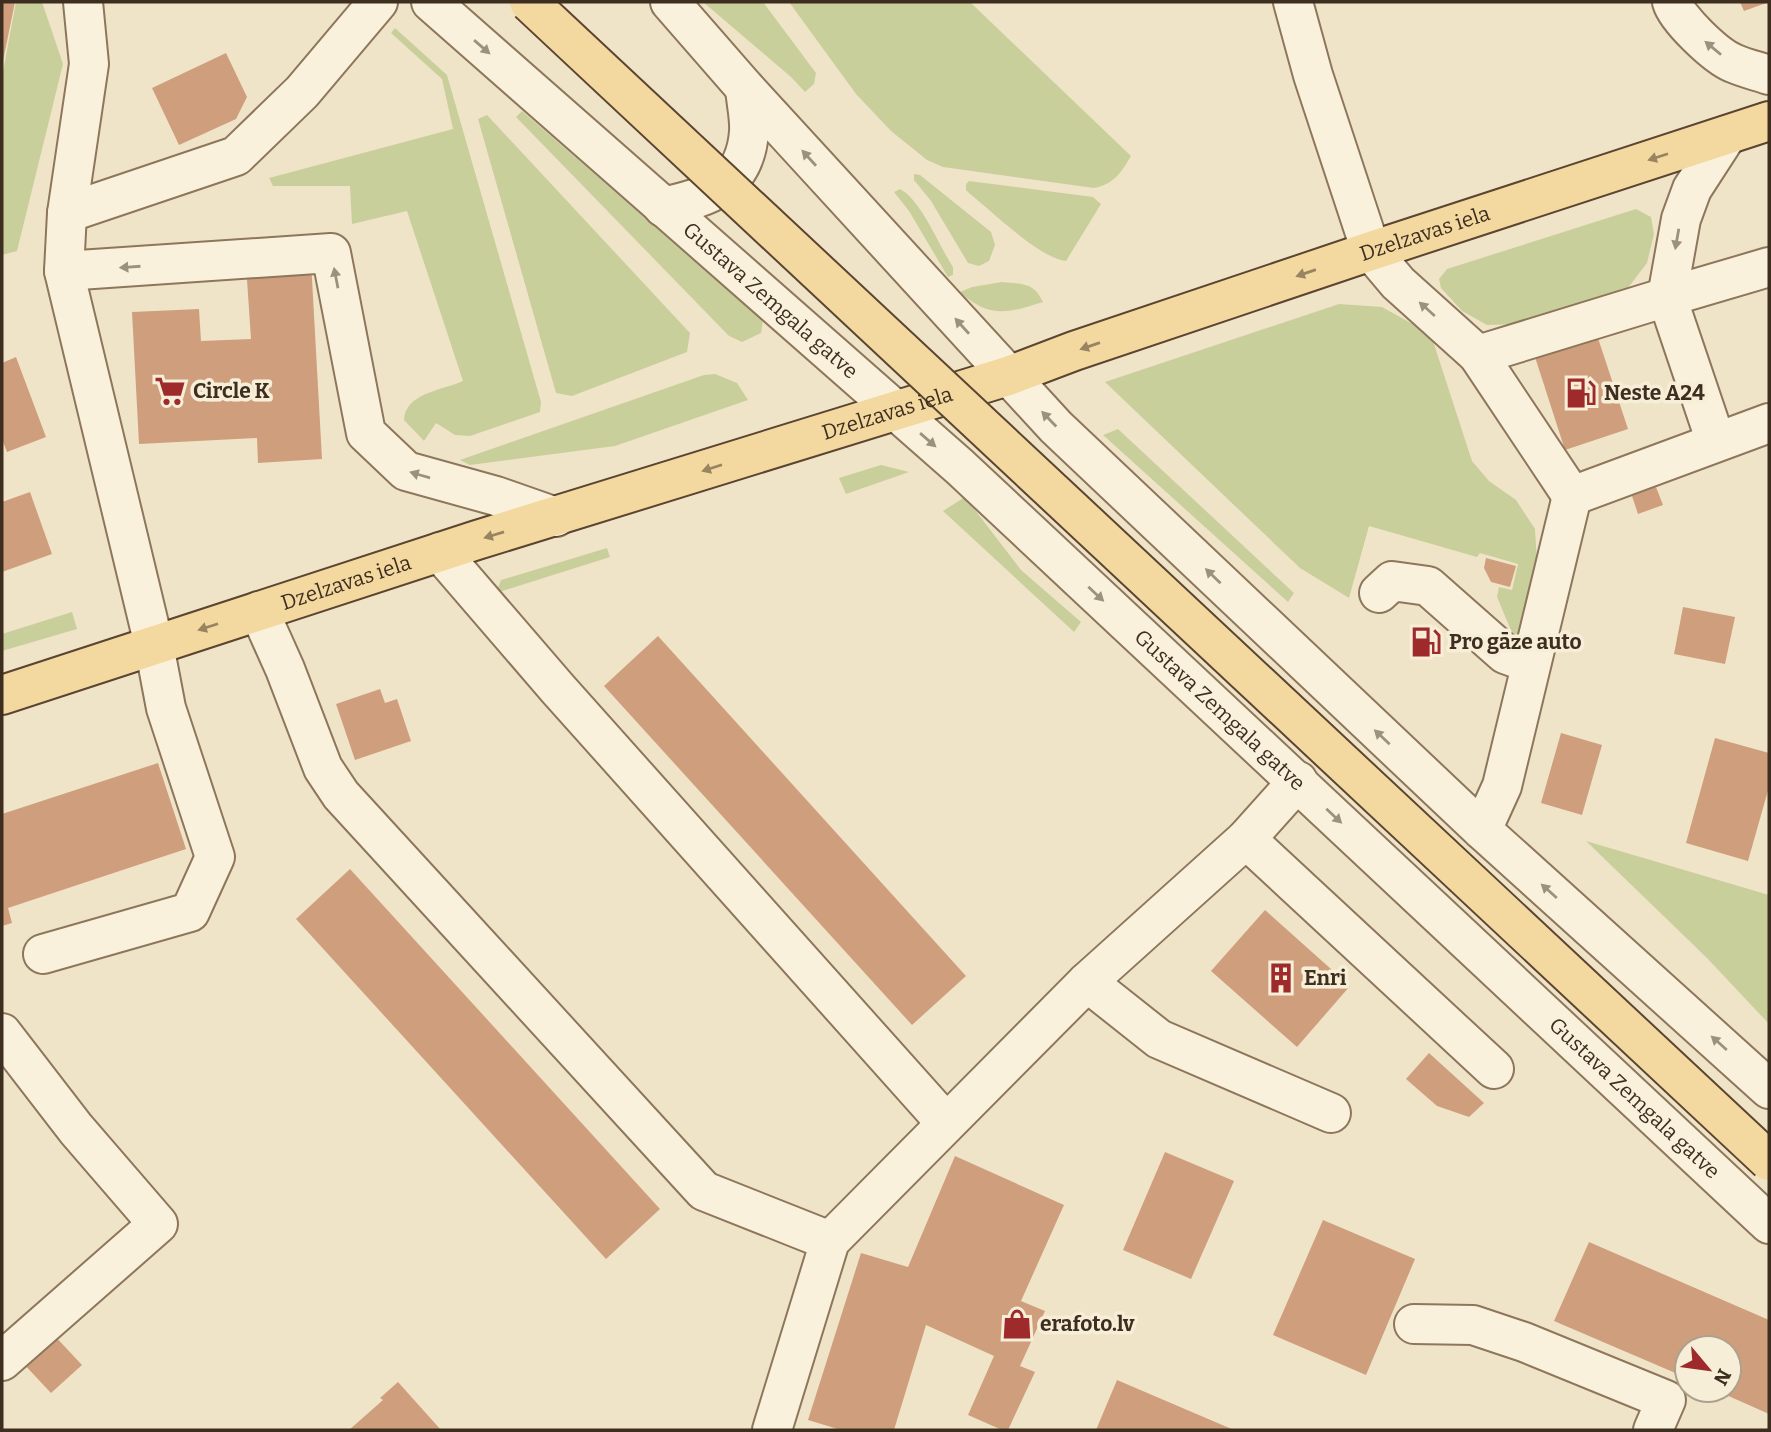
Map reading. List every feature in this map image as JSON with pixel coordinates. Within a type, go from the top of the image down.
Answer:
[{"type":"main road","points":[[529,2],[1769,1161]]},
{"type":"main road","name":"Dzelzavas iela","points":[[2,695],[440,552],[1008,376],[1074,351],[1371,251],[1769,121]]},
{"type":"street","points":[[43,954],[190,912],[215,857],[166,708],[154,645],[64,271],[67,213],[89,65],[83,2]]},
{"type":"street","points":[[67,213],[236,156],[302,92],[378,2]]},
{"type":"street","name":"Gustava Zemgala gatve","points":[[431,2],[960,467],[1769,1224]]},
{"type":"street","points":[[670,2],[745,88],[1064,435],[1482,830],[1769,1089]]},
{"type":"street","points":[[1293,2],[1313,75],[1371,251],[1398,283],[1478,355],[1572,496],[1502,786],[1482,830]]},
{"type":"street","points":[[1672,2],[1686,25],[1730,62],[1769,75]]},
{"type":"street","name":"Gustava Zemgala gatve","points":[[663,207],[695,200],[716,191],[730,181],[739,169],[747,150],[750,130],[745,88]]},
{"type":"street","points":[[1716,442],[1667,297],[1681,219],[1692,189],[1727,135]]},
{"type":"street","points":[[64,271],[331,253],[366,433],[406,471],[496,496],[556,517]]},
{"type":"street","points":[[1478,355],[1769,267]]},
{"type":"street","points":[[1572,496],[1769,423]]},
{"type":"street","points":[[440,552],[521,647],[946,1123]]},
{"type":"street","points":[[1379,593],[1391,581],[1428,586],[1504,654],[1530,663]]},
{"type":"street","points":[[259,611],[285,669],[323,768],[341,795],[704,1191],[830,1241]]},
{"type":"street","points":[[772,1430],[830,1241],[1087,982],[1246,839],[1298,782]]},
{"type":"street","points":[[1246,839],[1494,1069]]},
{"type":"street","points":[[1087,982],[1159,1039],[1331,1113]]},
{"type":"street","points":[[2,1033],[76,1129],[158,1224],[2,1361]]},
{"type":"street","points":[[1414,1324],[1473,1325],[1524,1342],[1666,1400],[1653,1430]]},
{"type":"green space","points":[[16,2],[42,2],[63,64],[17,251],[2,255],[2,77]]},
{"type":"green space","points":[[703,2],[763,2],[816,73],[814,84],[805,92]]},
{"type":"green space","points":[[789,2],[970,2],[1131,156],[1116,177],[1107,184],[1094,188],[943,167],[927,160],[891,131],[856,94]]},
{"type":"green space","points":[[395,28],[447,75],[541,402],[540,412],[470,436],[455,435],[436,423],[424,441],[404,420],[406,411],[418,398],[463,381],[407,211],[352,224],[350,186],[273,186],[269,178],[453,129],[442,79],[391,33]]},
{"type":"green space","points":[[522,111],[763,320],[761,333],[742,342],[729,336],[516,117]]},
{"type":"green space","points":[[487,115],[690,333],[687,352],[572,396],[556,393],[478,119]]},
{"type":"green space","points":[[914,174],[920,175],[991,232],[995,245],[989,261],[979,266],[968,263],[931,201],[914,180]]},
{"type":"green space","points":[[969,181],[1093,197],[1101,204],[1066,261],[1043,252],[1003,222],[966,190]]},
{"type":"green space","points":[[900,189],[923,213],[953,267],[953,275],[948,277],[909,211],[894,192]]},
{"type":"green space","points":[[1636,209],[1651,217],[1654,234],[1647,263],[1624,293],[1522,324],[1487,325],[1462,311],[1441,288],[1439,279],[1447,269]]},
{"type":"green space","points":[[1002,282],[1031,287],[1043,302],[1009,311],[990,310],[970,301],[960,292]]},
{"type":"green space","points":[[1339,304],[1382,307],[1418,327],[1433,341],[1472,461],[1489,481],[1516,500],[1535,529],[1537,562],[1518,635],[1513,635],[1497,597],[1499,587],[1512,590],[1518,564],[1480,553],[1477,557],[1369,526],[1349,598],[1300,568],[1105,382]]},
{"type":"green space","points":[[715,374],[737,383],[748,400],[615,446],[470,465],[460,460],[704,375]]},
{"type":"green space","points":[[1118,429],[1294,593],[1288,602],[1103,435]]},
{"type":"green space","points":[[881,465],[909,472],[846,494],[839,478]]},
{"type":"green space","points":[[965,497],[1021,570],[1081,622],[1074,632],[943,511]]},
{"type":"green space","points":[[607,548],[610,557],[496,593],[501,580]]},
{"type":"green space","points":[[72,612],[77,629],[2,651],[2,634]]},
{"type":"green space","points":[[1586,841],[1769,895],[1769,1024],[1707,958]]},
{"type":"building","points":[[2,2],[15,2],[3,61],[2,60]]},
{"type":"building","points":[[1740,2],[1769,2],[1744,11]]},
{"type":"building","points":[[226,53],[247,97],[236,119],[179,145],[152,88]]},
{"type":"building","points":[[311,261],[322,459],[258,463],[257,438],[139,444],[132,312],[199,309],[201,341],[251,339],[246,265]]},
{"type":"building","name":"Neste A24","points":[[1597,335],[1628,429],[1565,450],[1535,357]]},
{"type":"building","points":[[16,357],[46,437],[7,452],[2,439],[2,363]]},
{"type":"building","points":[[1656,487],[1663,505],[1638,514],[1632,496]]},
{"type":"building","points":[[30,492],[52,554],[2,572],[2,502]]},
{"type":"building","points":[[1486,558],[1516,566],[1510,587],[1491,582],[1484,568]]},
{"type":"building","points":[[1683,607],[1735,617],[1725,664],[1674,654]]},
{"type":"building","points":[[658,636],[966,976],[912,1025],[604,686]]},
{"type":"building","points":[[380,689],[385,703],[397,699],[411,741],[355,760],[336,704]]},
{"type":"building","points":[[1561,733],[1602,745],[1582,815],[1541,803]]},
{"type":"building","points":[[1715,738],[1769,753],[1769,787],[1748,861],[1686,843]]},
{"type":"building","points":[[158,763],[186,849],[8,908],[12,923],[2,926],[2,814]]},
{"type":"building","points":[[350,869],[660,1209],[606,1259],[296,919]]},
{"type":"building","name":"Enri","points":[[1265,910],[1350,986],[1297,1047],[1211,971]]},
{"type":"building","points":[[1429,1053],[1484,1103],[1469,1117],[1437,1106],[1406,1079]]},
{"type":"building","points":[[1165,1152],[1234,1181],[1191,1279],[1123,1250]]},
{"type":"building","points":[[955,1156],[1064,1205],[1021,1301],[1045,1311],[1020,1366],[1035,1372],[1008,1430],[1002,1430],[968,1415],[994,1356],[926,1325],[894,1430],[841,1430],[808,1420],[861,1253],[908,1267]]},
{"type":"building","points":[[1323,1220],[1415,1259],[1366,1375],[1273,1335]]},
{"type":"building","points":[[1589,1242],[1769,1320],[1769,1414],[1743,1402],[1743,1334],[1673,1334],[1673,1372],[1554,1321]]},
{"type":"building","points":[[52,1333],[82,1365],[51,1393],[21,1361]]},
{"type":"building","points":[[1117,1380],[1234,1430],[1096,1430]]},
{"type":"building","points":[[398,1382],[441,1430],[349,1430],[383,1400],[380,1398]]},
{"type":"place","name":"Circle K","points":[[170,391]]},
{"type":"place","name":"Neste A24","points":[[1581,393]]},
{"type":"place","name":"Pro gāze auto","points":[[1426,642]]},
{"type":"place","name":"Enri","points":[[1281,978]]},
{"type":"place","name":"erafoto.lv","points":[[1017,1324]]}]
